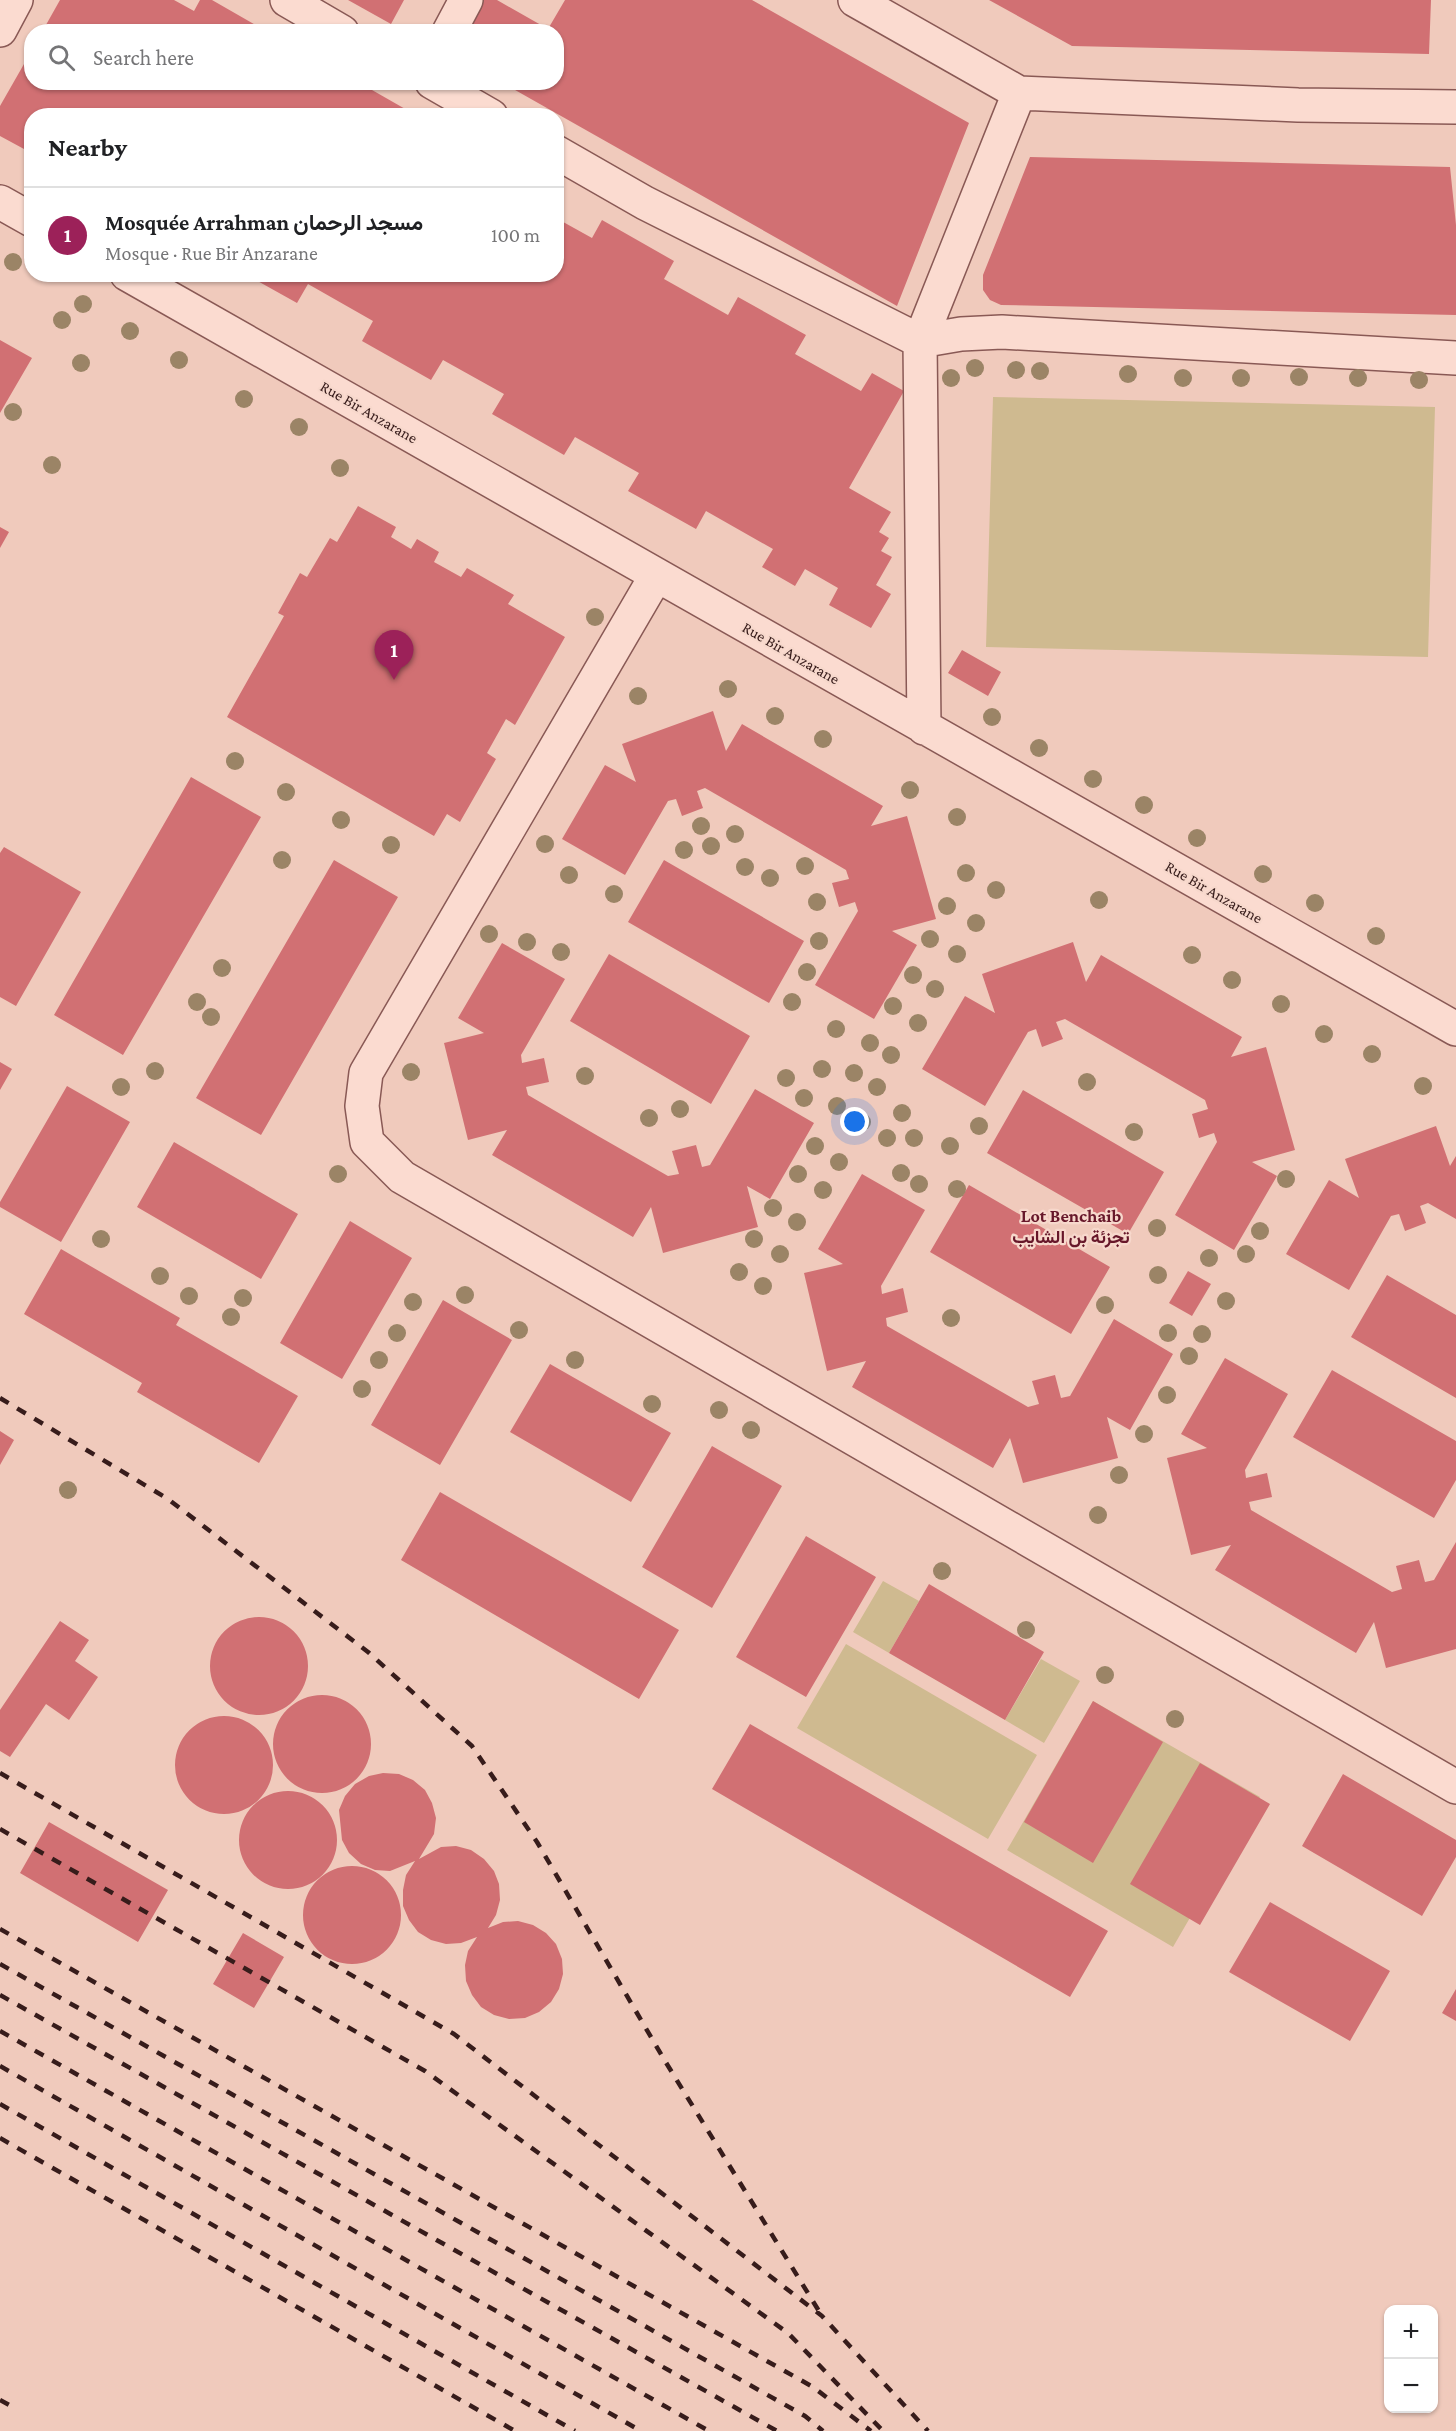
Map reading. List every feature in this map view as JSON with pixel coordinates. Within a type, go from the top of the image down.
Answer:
[{"type":"street","points":[[0,30],[16,0]]},
{"type":"street","points":[[287,0],[328,24]]},
{"type":"street","points":[[452,24],[466,0]]},
{"type":"street","points":[[855,0],[1019,93],[1298,105],[1456,107]]},
{"type":"street","points":[[446,90],[477,108]]},
{"type":"street","points":[[924,728],[920,341],[1019,93]]},
{"type":"street","points":[[564,157],[645,202],[920,341],[961,334],[1002,333],[1456,358]]},
{"type":"street","points":[[0,202],[24,216]]},
{"type":"street","name":"Rue Bir Anzarane","points":[[142,282],[1456,1029]]},
{"type":"street","points":[[656,576],[366,1073],[362,1106],[367,1142],[402,1177],[1456,1787]]},
{"type":"shaded area","points":[[993,397],[1435,407],[1428,657],[986,647]]},
{"type":"shaded area","points":[[883,1581],[919,1601],[889,1653],[853,1632]]},
{"type":"shaded area","points":[[846,1644],[1037,1755],[988,1839],[797,1728]]},
{"type":"shaded area","points":[[1041,1659],[1080,1681],[1044,1743],[1005,1720]]},
{"type":"shaded area","points":[[1093,1701],[1260,1797],[1173,1947],[1007,1850]]},
{"type":"building","points":[[60,0],[174,0],[194,11],[200,0],[212,0],[254,24],[46,24]]},
{"type":"building","points":[[348,0],[404,0],[391,24]]},
{"type":"building","points":[[477,0],[497,0],[539,24],[464,24]]},
{"type":"building","points":[[565,0],[752,0],[969,123],[897,306],[564,118],[564,108],[547,108],[515,90],[564,90],[564,24],[551,24]]},
{"type":"building","points":[[989,0],[1431,0],[1429,54],[1072,46]]},
{"type":"building","points":[[24,64],[24,90],[372,90],[404,108],[24,108],[24,149],[0,136],[0,106]]},
{"type":"building","points":[[1030,157],[1450,167],[1456,225],[1456,315],[1001,305],[990,300],[983,290],[983,275]]},
{"type":"building","points":[[602,220],[674,261],[664,279],[728,315],[738,297],[806,335],[795,354],[861,391],[872,373],[904,391],[849,488],[891,512],[879,532],[889,538],[881,551],[892,557],[876,585],[891,594],[871,628],[829,605],[838,588],[805,569],[795,586],[762,567],[773,549],[706,511],[696,529],[628,491],[639,473],[575,437],[564,455],[492,414],[504,394],[443,360],[431,380],[362,341],[373,321],[308,284],[297,303],[259,282],[564,282],[564,222],[592,238]]},
{"type":"building","points":[[0,340],[32,358],[0,413]]},
{"type":"building","points":[[358,506],[396,527],[391,537],[411,549],[417,539],[439,552],[434,562],[461,577],[467,568],[514,595],[508,604],[565,637],[515,725],[506,719],[487,753],[496,759],[460,822],[447,814],[434,836],[227,717],[284,616],[278,613],[300,573],[307,577],[330,538],[337,542]]},
{"type":"building","points":[[0,527],[9,532],[0,548]]},
{"type":"building","points":[[962,650],[1001,672],[988,696],[948,673]]},
{"type":"building","points":[[713,711],[726,751],[742,724],[883,806],[871,826],[907,816],[936,919],[892,931],[917,945],[874,1019],[815,985],[858,911],[855,902],[839,907],[832,883],[849,879],[846,870],[705,788],[697,791],[703,808],[682,816],[676,799],[668,801],[625,875],[562,839],[605,765],[636,782],[622,744]]},
{"type":"building","points":[[191,777],[261,817],[123,1055],[54,1015]]},
{"type":"building","points":[[4,847],[81,892],[16,1006],[0,997],[0,853]]},
{"type":"building","points":[[334,860],[398,897],[261,1135],[196,1098]]},
{"type":"building","points":[[664,860],[804,941],[769,1003],[628,922]]},
{"type":"building","points":[[1073,942],[1086,982],[1101,955],[1242,1037],[1231,1057],[1266,1047],[1295,1150],[1252,1162],[1277,1176],[1234,1250],[1175,1215],[1217,1142],[1214,1133],[1199,1138],[1192,1114],[1208,1109],[1205,1100],[1065,1019],[1056,1022],[1063,1039],[1042,1047],[1036,1029],[1028,1032],[985,1106],[922,1069],[965,996],[995,1013],[982,974]]},
{"type":"building","points":[[502,943],[565,979],[521,1055],[522,1063],[544,1058],[549,1082],[526,1087],[528,1095],[598,1136],[668,1176],[679,1174],[672,1151],[696,1145],[702,1167],[710,1165],[755,1089],[814,1123],[770,1199],[747,1186],[758,1227],[663,1253],[651,1207],[633,1237],[492,1155],[507,1130],[468,1140],[444,1043],[484,1033],[458,1018]]},
{"type":"building","points":[[609,954],[750,1036],[711,1104],[570,1021]]},
{"type":"building","points":[[0,1062],[12,1069],[0,1090]]},
{"type":"building","points":[[67,1086],[130,1122],[61,1242],[0,1207],[0,1202]]},
{"type":"building","points":[[1023,1090],[1164,1172],[1128,1234],[987,1153]]},
{"type":"building","points":[[1436,1126],[1450,1166],[1456,1156],[1456,1219],[1428,1203],[1420,1206],[1426,1223],[1405,1231],[1399,1214],[1391,1216],[1349,1290],[1286,1254],[1329,1180],[1359,1198],[1345,1159]]},
{"type":"building","points":[[174,1142],[298,1214],[261,1279],[137,1207]]},
{"type":"building","points":[[862,1174],[925,1210],[881,1286],[882,1294],[903,1288],[908,1312],[886,1318],[887,1326],[1028,1407],[1039,1404],[1032,1381],[1055,1375],[1061,1398],[1070,1396],[1114,1319],[1173,1354],[1130,1430],[1107,1417],[1118,1458],[1023,1483],[1010,1438],[993,1468],[852,1387],[866,1361],[827,1371],[804,1273],[843,1264],[818,1249]]},
{"type":"building","points":[[969,1185],[1110,1267],[1071,1334],[930,1252]]},
{"type":"building","points":[[350,1221],[412,1258],[342,1379],[280,1343]]},
{"type":"building","points":[[61,1249],[180,1318],[176,1325],[298,1396],[259,1463],[137,1392],[142,1383],[24,1314]]},
{"type":"building","points":[[1188,1271],[1211,1284],[1192,1316],[1169,1303]]},
{"type":"building","points":[[1387,1275],[1456,1315],[1456,1398],[1351,1337]]},
{"type":"building","points":[[443,1300],[512,1340],[440,1465],[371,1425]]},
{"type":"building","points":[[1225,1358],[1288,1394],[1245,1470],[1246,1478],[1267,1473],[1272,1497],[1249,1502],[1251,1510],[1392,1592],[1402,1589],[1396,1566],[1419,1560],[1425,1582],[1434,1580],[1456,1542],[1456,1649],[1386,1668],[1374,1622],[1356,1653],[1215,1570],[1231,1545],[1191,1555],[1167,1458],[1207,1448],[1181,1434]]},
{"type":"building","points":[[550,1364],[671,1433],[631,1502],[510,1432]]},
{"type":"building","points":[[1332,1370],[1456,1441],[1456,1480],[1434,1518],[1293,1437]]},
{"type":"building","points":[[0,1431],[14,1440],[0,1465]]},
{"type":"building","points":[[712,1446],[782,1486],[712,1608],[642,1567]]},
{"type":"building","points":[[440,1492],[679,1630],[639,1699],[401,1560]]},
{"type":"building","points":[[806,1536],[876,1577],[806,1697],[736,1657]]},
{"type":"building","points":[[929,1584],[1044,1652],[1005,1720],[889,1653]]},
{"type":"building","points":[[259,1617],[278,1621],[293,1632],[304,1647],[308,1666],[304,1685],[293,1700],[278,1711],[259,1715],[240,1711],[225,1700],[214,1685],[210,1666],[214,1647],[225,1632],[240,1621]]},
{"type":"building","points":[[60,1621],[89,1640],[75,1661],[98,1677],[69,1720],[46,1704],[10,1757],[0,1751],[0,1710]]},
{"type":"building","points":[[322,1695],[332,1696],[349,1703],[363,1717],[370,1734],[370,1754],[363,1771],[349,1785],[332,1792],[322,1793],[312,1792],[295,1785],[281,1771],[274,1754],[273,1744],[274,1734],[281,1717],[295,1703],[312,1696]]},
{"type":"building","points":[[1093,1701],[1163,1742],[1093,1863],[1024,1822]]},
{"type":"building","points":[[224,1716],[234,1717],[251,1724],[265,1738],[272,1755],[272,1775],[265,1792],[251,1806],[234,1813],[224,1814],[214,1813],[197,1806],[183,1792],[176,1775],[175,1765],[176,1755],[183,1738],[197,1724],[214,1717]]},
{"type":"building","points":[[750,1724],[1108,1931],[1070,1997],[712,1789]]},
{"type":"building","points":[[1200,1763],[1270,1804],[1200,1925],[1130,1884]]},
{"type":"building","points":[[383,1773],[399,1774],[413,1780],[425,1790],[432,1803],[436,1818],[434,1834],[419,1859],[441,1847],[456,1846],[471,1850],[484,1859],[494,1871],[499,1884],[500,1900],[496,1915],[488,1928],[503,1922],[518,1921],[533,1925],[546,1933],[556,1944],[562,1959],[563,1974],[559,1989],[551,2002],[539,2012],[525,2018],[509,2019],[494,2015],[481,2007],[466,1981],[465,1965],[468,1951],[477,1937],[461,1943],[446,1944],[431,1940],[418,1932],[403,1906],[406,1875],[415,1861],[390,1871],[375,1870],[361,1864],[349,1853],[342,1840],[339,1810],[345,1796],[355,1784],[369,1776]]},
{"type":"building","points":[[1343,1774],[1456,1840],[1456,1857],[1422,1916],[1302,1846]]},
{"type":"building","points":[[288,1791],[298,1792],[315,1799],[329,1813],[336,1830],[336,1850],[329,1867],[315,1881],[298,1888],[288,1889],[278,1888],[261,1881],[247,1867],[240,1850],[239,1840],[240,1830],[247,1813],[261,1799],[278,1792]]},
{"type":"building","points":[[49,1822],[168,1890],[138,1942],[20,1873]]},
{"type":"building","points":[[352,1866],[362,1867],[379,1874],[393,1888],[400,1905],[400,1925],[393,1942],[379,1956],[362,1963],[352,1964],[342,1963],[325,1956],[311,1942],[304,1925],[303,1915],[304,1905],[311,1888],[325,1874],[342,1867]]},
{"type":"building","points":[[1270,1902],[1390,1971],[1350,2041],[1229,1972]]},
{"type":"building","points":[[243,1933],[284,1957],[254,2008],[213,1984]]},
{"type":"building","points":[[1456,1989],[1456,2021],[1442,2013]]},
{"type":"railway","points":[[0,1398],[168,1499],[368,1652],[472,1746],[537,1842],[665,2061],[822,2316]]},
{"type":"railway","points":[[0,1773],[454,2034],[822,2316],[928,2431]]},
{"type":"railway","points":[[0,1829],[425,2071],[788,2333],[883,2431]]},
{"type":"railway","points":[[0,1929],[813,2387],[871,2431]]},
{"type":"railway","points":[[0,1964],[805,2416],[823,2431]]},
{"type":"railway","points":[[0,1995],[777,2431]]},
{"type":"railway","points":[[0,2031],[709,2431]]},
{"type":"railway","points":[[0,2066],[641,2431]]},
{"type":"railway","points":[[0,2104],[575,2431]]},
{"type":"railway","points":[[0,2138],[515,2431]]},
{"type":"railway","points":[[0,2400],[11,2406]]},
{"type":"place","name":"Mosquée Arrahman مسجد الرحمان","points":[[394,680]]},
{"type":"district","name":"Lot Benchaib تجزئة بن الشايب","points":[[1071,1226]]}]
